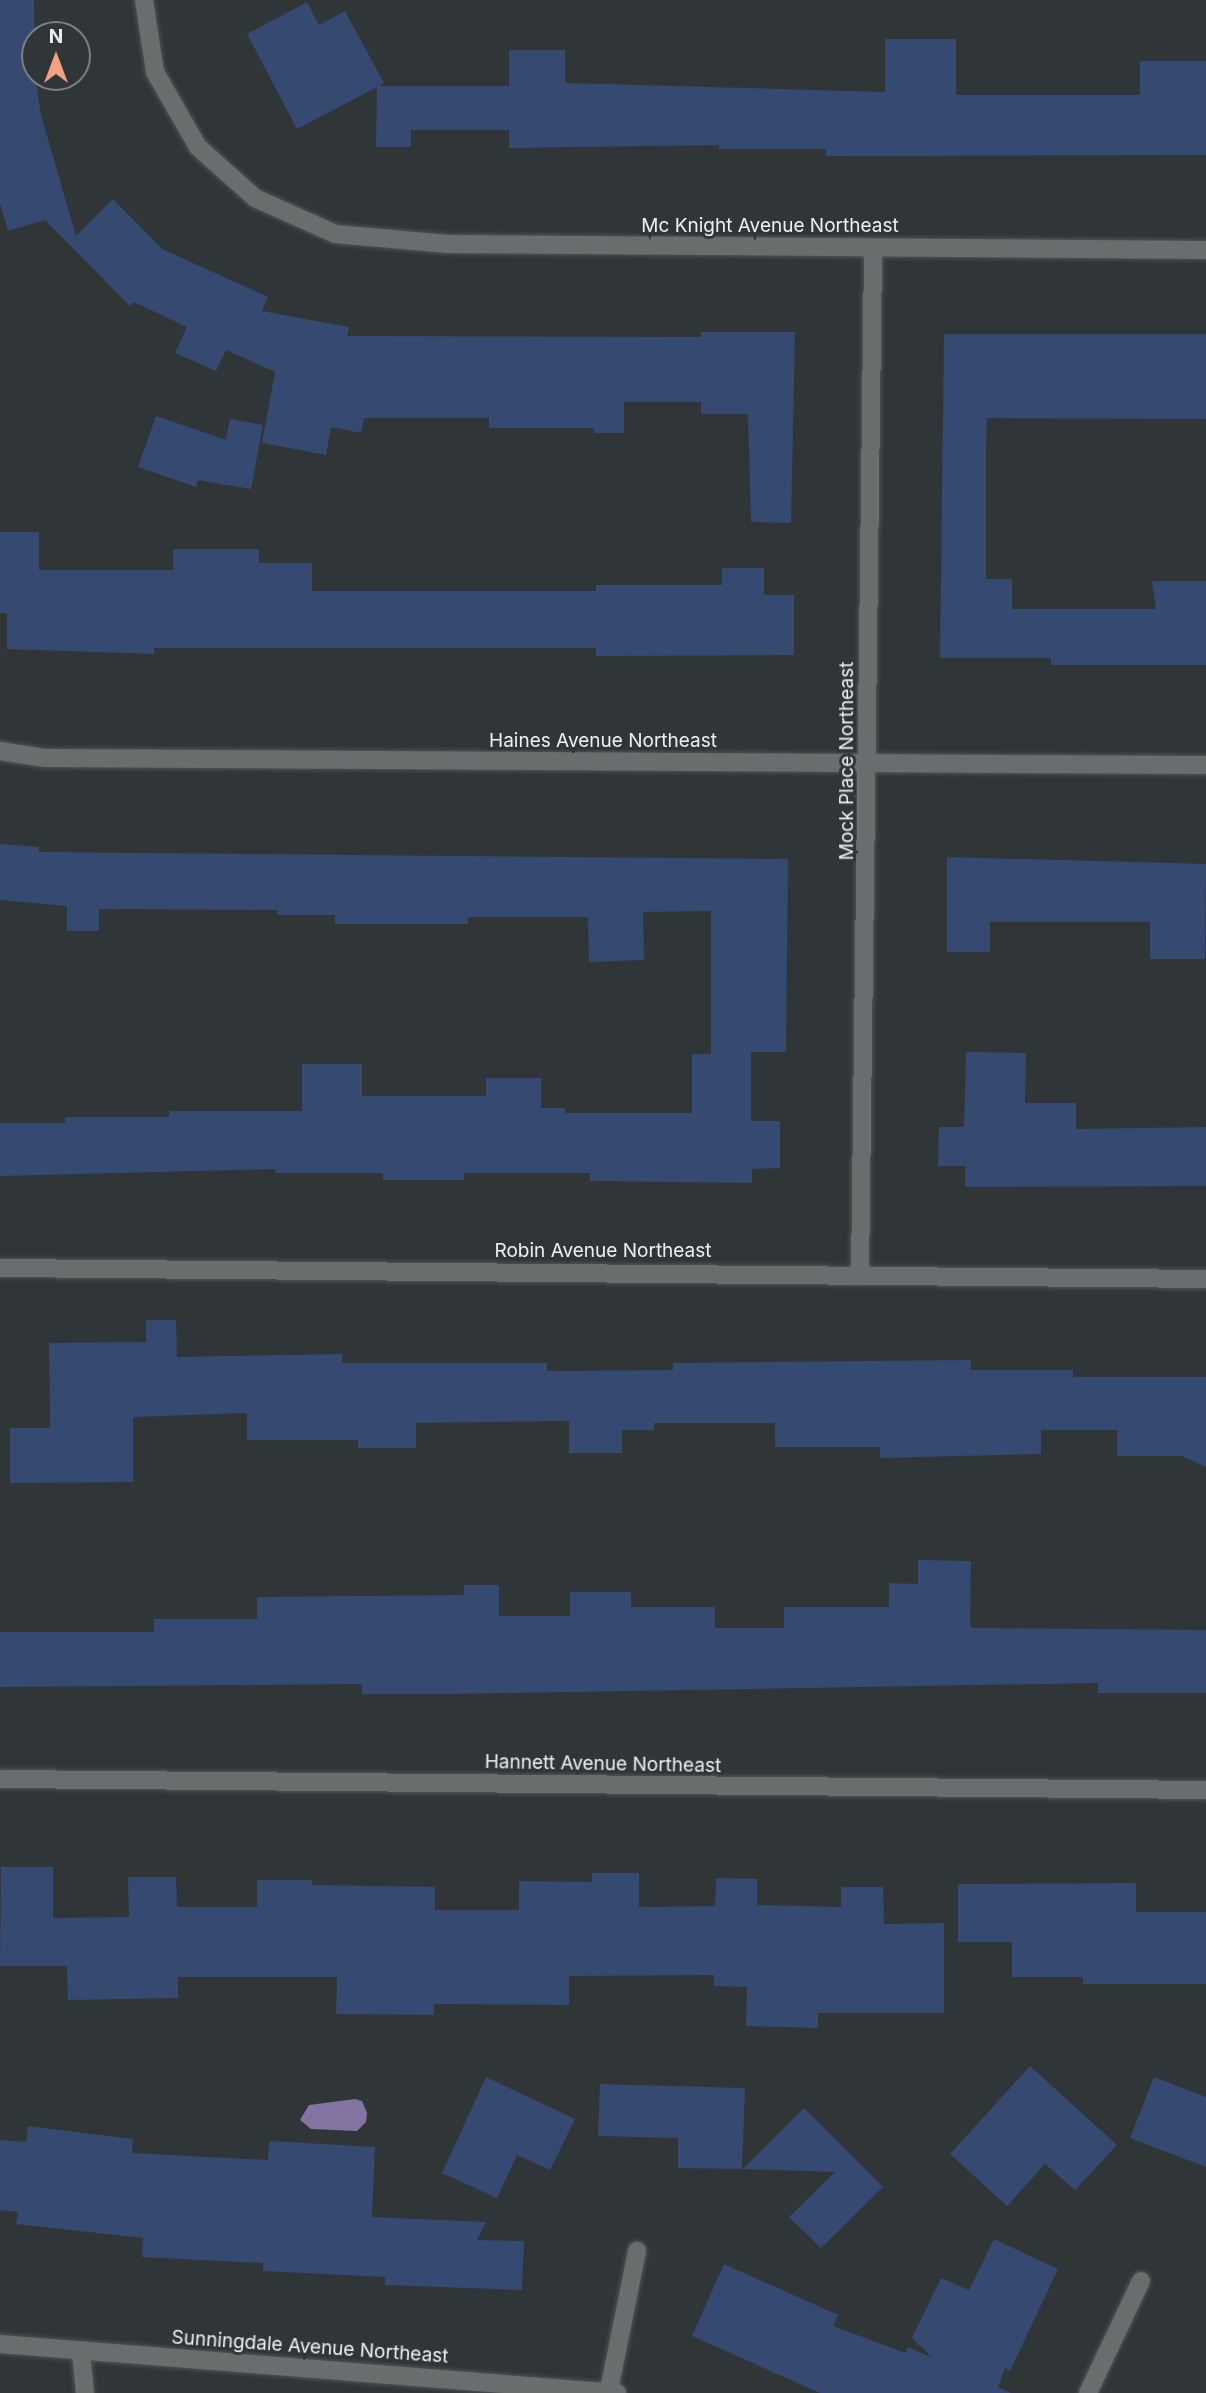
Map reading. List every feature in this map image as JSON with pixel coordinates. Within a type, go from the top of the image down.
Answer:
[{"type":"street","name":"Mc Knight Avenue Northeast","points":[[144,0],[155,72],[198,147],[255,198],[335,234],[449,244],[1206,250]]},
{"type":"street","name":"Mock Place Northeast","points":[[860,1274],[869,765],[873,248]]},
{"type":"street","name":"Haines Avenue Northeast","points":[[0,751],[45,758],[1206,765]]},
{"type":"street","name":"Robin Avenue Northeast","points":[[0,1268],[1206,1279]]},
{"type":"street","name":"Hannett Avenue Northeast","points":[[0,1779],[1206,1790]]},
{"type":"street","points":[[613,2391],[637,2251]]},
{"type":"street","points":[[1088,2393],[1141,2281]]},
{"type":"street","name":"Sunningdale Avenue Northeast","points":[[0,2344],[613,2391]]},
{"type":"street","points":[[81,2352],[85,2393]]},
{"type":"shaded area","points":[[355,2099],[362,2101],[367,2113],[366,2122],[357,2131],[311,2129],[300,2120],[309,2105]]},
{"type":"building","points":[[0,0],[34,0],[34,21],[21,21],[21,91],[37,91],[41,115],[76,236],[113,199],[162,249],[268,297],[262,311],[349,327],[347,336],[701,337],[701,332],[795,332],[791,523],[751,522],[748,414],[701,414],[701,402],[624,402],[624,433],[594,433],[594,428],[489,428],[489,418],[364,418],[361,433],[331,427],[326,455],[262,443],[275,372],[226,350],[216,371],[175,353],[187,327],[134,302],[130,306],[45,220],[8,231],[0,203]]},
{"type":"building","points":[[307,2],[319,25],[345,11],[384,83],[379,86],[509,86],[509,50],[565,50],[565,83],[885,92],[885,39],[956,39],[956,95],[1140,95],[1140,61],[1206,61],[1206,155],[826,156],[826,149],[719,149],[719,145],[509,148],[509,130],[411,130],[411,147],[376,147],[377,87],[297,129],[247,34]]},
{"type":"building","points":[[944,334],[1206,334],[1206,419],[987,418],[986,579],[1012,579],[1012,609],[1156,609],[1152,581],[1206,581],[1206,665],[1051,665],[1051,658],[940,658]]},
{"type":"building","points":[[156,416],[226,440],[230,419],[263,425],[251,489],[198,480],[196,487],[138,467]]},
{"type":"building","points":[[0,532],[39,532],[39,570],[173,570],[173,549],[259,549],[259,563],[312,563],[312,591],[596,591],[596,585],[722,585],[722,568],[764,568],[764,595],[794,595],[794,655],[596,656],[596,648],[154,648],[154,654],[7,649],[7,613],[0,613]]},
{"type":"building","points":[[0,844],[39,847],[39,852],[788,859],[786,1052],[751,1052],[751,1121],[780,1121],[780,1168],[752,1169],[752,1183],[590,1181],[590,1173],[464,1173],[464,1180],[383,1180],[383,1173],[275,1173],[275,1169],[0,1176],[0,1123],[65,1123],[65,1117],[169,1117],[169,1111],[302,1111],[302,1064],[362,1064],[362,1096],[486,1096],[486,1078],[541,1078],[541,1108],[565,1108],[565,1113],[692,1113],[692,1054],[711,1054],[711,911],[643,912],[644,960],[589,962],[588,917],[468,917],[468,924],[335,924],[335,915],[277,915],[277,910],[99,909],[99,931],[67,931],[67,906],[0,900]]},
{"type":"building","points":[[947,857],[1206,864],[1205,959],[1150,959],[1150,922],[990,922],[990,952],[947,952]]},
{"type":"building","points":[[966,1052],[1026,1053],[1025,1103],[1076,1103],[1076,1129],[1206,1127],[1206,1186],[965,1187],[965,1166],[938,1166],[939,1127],[964,1127]]},
{"type":"building","points":[[146,1320],[176,1320],[177,1357],[342,1354],[342,1363],[547,1363],[547,1371],[673,1370],[673,1363],[971,1360],[971,1370],[1073,1370],[1073,1377],[1206,1377],[1206,1467],[1182,1456],[1117,1456],[1117,1430],[1041,1430],[1041,1454],[880,1458],[880,1447],[775,1447],[775,1423],[654,1423],[654,1430],[622,1430],[622,1453],[569,1453],[569,1421],[416,1423],[416,1448],[358,1448],[358,1440],[247,1440],[247,1413],[133,1417],[133,1482],[10,1483],[10,1428],[50,1428],[49,1343],[146,1342]]},
{"type":"building","points":[[918,1560],[971,1561],[970,1626],[974,1628],[1206,1630],[1206,1693],[1098,1693],[1098,1683],[451,1694],[362,1694],[362,1684],[0,1687],[0,1632],[154,1632],[154,1619],[257,1619],[257,1597],[464,1595],[464,1585],[499,1585],[499,1616],[570,1616],[570,1592],[631,1592],[631,1607],[715,1607],[715,1628],[784,1628],[784,1607],[889,1607],[889,1583],[918,1584]]},
{"type":"building","points":[[1,1867],[53,1867],[53,1918],[129,1917],[128,1877],[176,1877],[177,1907],[257,1907],[257,1880],[312,1880],[312,1885],[435,1887],[435,1910],[519,1910],[519,1881],[592,1882],[592,1873],[639,1873],[639,1907],[715,1906],[716,1878],[757,1879],[757,1905],[841,1907],[841,1887],[883,1887],[884,1924],[944,1923],[944,2013],[818,2013],[818,2028],[746,2026],[747,1987],[714,1986],[714,1975],[569,1976],[569,2005],[434,2004],[434,2015],[336,2014],[337,1977],[178,1977],[178,1998],[68,2000],[67,1966],[0,1966]]},
{"type":"building","points":[[1136,1883],[1136,1912],[1206,1912],[1206,1984],[1083,1984],[1083,1977],[1012,1977],[1012,1942],[958,1942],[958,1884]]},
{"type":"building","points":[[1030,2066],[1117,2145],[1075,2190],[1045,2164],[1007,2206],[950,2154]]},
{"type":"building","points":[[486,2077],[575,2119],[550,2170],[517,2155],[497,2198],[442,2173]]},
{"type":"building","points":[[1154,2077],[1206,2097],[1206,2167],[1130,2138]]},
{"type":"building","points":[[600,2084],[745,2088],[742,2169],[678,2168],[678,2138],[598,2136]]},
{"type":"building","points":[[804,2108],[883,2187],[821,2248],[789,2217],[835,2172],[743,2169]]},
{"type":"building","points":[[28,2126],[133,2139],[132,2153],[268,2160],[269,2141],[375,2147],[372,2217],[486,2222],[477,2240],[524,2241],[522,2290],[385,2285],[385,2277],[263,2271],[263,2263],[142,2257],[143,2238],[16,2224],[18,2212],[0,2210],[0,2140],[26,2142]]},
{"type":"building","points":[[994,2239],[1058,2269],[1010,2371],[1005,2368],[998,2387],[1011,2393],[820,2393],[692,2336],[724,2264],[838,2315],[833,2326],[905,2353],[908,2347],[933,2358],[912,2338],[941,2278],[969,2290]]}]
